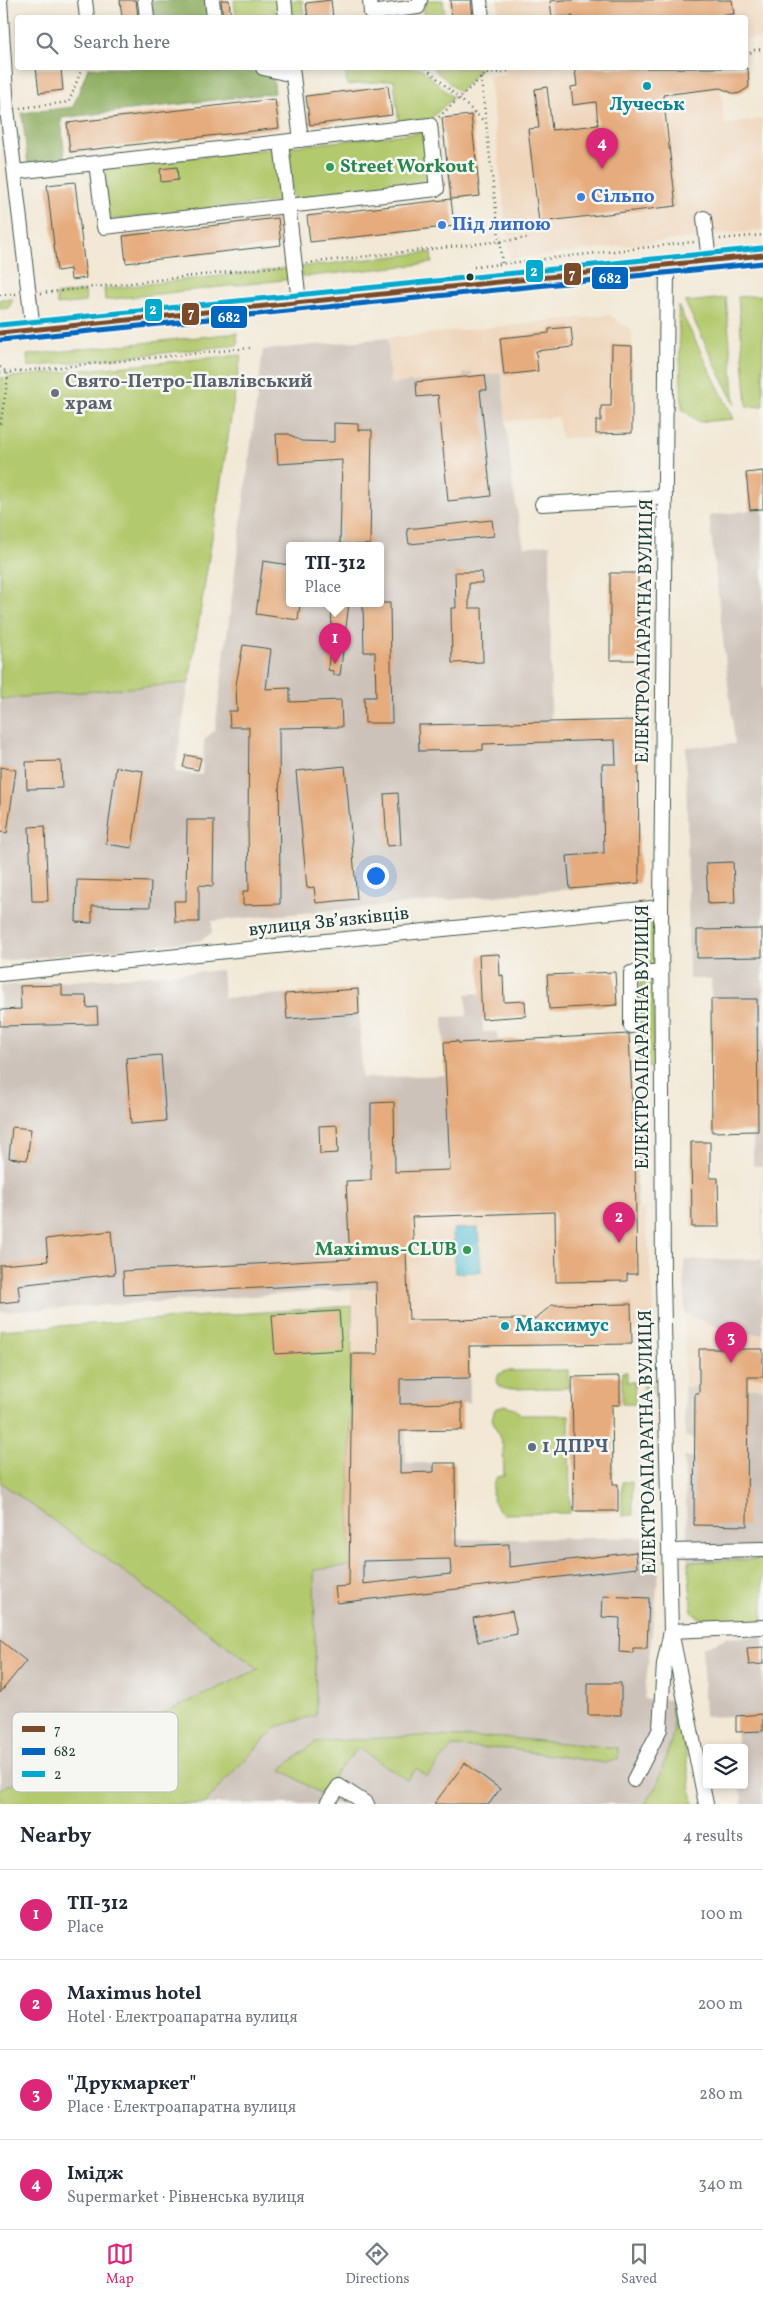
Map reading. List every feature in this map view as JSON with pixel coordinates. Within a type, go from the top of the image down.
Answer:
[{"type":"main road","points":[[0,333],[763,255]]},
{"type":"street","points":[[0,0],[7,109],[6,149],[14,172],[32,330]]},
{"type":"street","points":[[85,0],[87,15]]},
{"type":"street","points":[[145,0],[147,15]]},
{"type":"street","points":[[212,0],[214,15]]},
{"type":"street","points":[[284,0],[286,15]]},
{"type":"street","points":[[370,0],[371,12],[418,7],[420,0]]},
{"type":"street","points":[[480,0],[482,15]]},
{"type":"street","points":[[293,71],[300,140]]},
{"type":"street","points":[[14,172],[430,125],[437,189],[104,227],[96,163]]},
{"type":"street","points":[[281,142],[300,302]]},
{"type":"street","points":[[704,218],[709,261]]},
{"type":"street","name":"ЕЛЕКТРОАПАРАТНА ВУЛИЦЯ","points":[[667,265],[661,907],[663,1278],[671,1631],[706,1804]]},
{"type":"street","points":[[542,504],[665,497]]},
{"type":"street","name":"вулиця Звʼязківців","points":[[0,974],[661,907]]},
{"type":"street","points":[[631,1026],[631,974],[662,974]]},
{"type":"street","points":[[670,1551],[763,1549]]},
{"type":"street","points":[[634,1780],[660,1729],[664,1664],[671,1631],[763,1627]]},
{"type":"street","points":[[327,1804],[339,1786],[367,1804]]},
{"type":"path","points":[[748,54],[754,50],[763,49]]},
{"type":"path","points":[[7,109],[69,102],[81,70]]},
{"type":"path","points":[[428,70],[485,122]]},
{"type":"path","points":[[484,70],[485,74]]},
{"type":"path","points":[[430,125],[485,74],[510,71]]},
{"type":"path","points":[[480,78],[502,264]]},
{"type":"path","points":[[469,268],[763,234]]},
{"type":"path","points":[[28,294],[529,238]]},
{"type":"path","points":[[0,373],[250,348]]},
{"type":"path","points":[[0,367],[7,372]]},
{"type":"path","points":[[0,425],[7,372]]},
{"type":"shaded area","points":[[497,0],[763,0],[763,38],[748,39],[748,15],[500,15]]},
{"type":"shaded area","points":[[505,70],[718,70],[725,124],[763,119],[763,230],[510,259],[489,77],[506,75]]},
{"type":"shaded area","points":[[609,315],[632,330],[632,433],[630,438],[561,438],[558,417],[506,421],[500,373],[473,376],[472,372],[464,373],[464,377],[390,384],[388,338]]},
{"type":"shaded area","points":[[388,338],[390,384],[463,377],[463,373],[472,372],[473,376],[501,373],[513,488],[524,547],[550,544],[551,721],[638,720],[639,883],[212,921],[212,933],[199,941],[0,961],[0,699],[189,683],[175,772],[202,775],[204,740],[215,730],[263,350]]},
{"type":"shaded area","points":[[763,471],[763,1334],[733,1334],[685,1313],[684,1260],[762,1259],[762,1166],[753,1166],[753,1131],[758,1131],[711,999],[711,979],[689,979],[686,747],[735,744],[709,516],[750,510],[746,473]]},
{"type":"shaded area","points":[[222,970],[224,998],[358,989],[362,1078],[445,1075],[443,1017],[467,1016],[466,994],[481,993],[483,1032],[497,1032],[498,1040],[629,1034],[638,1208],[559,1212],[557,1164],[412,1172],[371,1187],[376,1288],[0,1312],[0,986]]},
{"type":"shaded area","points":[[557,1164],[559,1212],[645,1208],[656,1330],[632,1330],[632,1344],[469,1346],[469,1352],[352,1354],[351,1289],[376,1288],[371,1186],[411,1172]]},
{"type":"shaded area","points":[[685,1313],[733,1334],[763,1334],[763,1388],[684,1387]]},
{"type":"shaded area","points":[[469,1352],[470,1403],[405,1404],[406,1463],[434,1463],[440,1540],[659,1537],[660,1564],[644,1699],[671,1700],[674,1731],[658,1783],[645,1804],[205,1804],[227,1778],[277,1727],[316,1714],[314,1570],[349,1566],[352,1354]]},
{"type":"shaded area","points":[[684,1387],[763,1388],[763,1559],[688,1562],[684,1457],[694,1457],[694,1438],[685,1437]]},
{"type":"shaded area","points":[[0,1482],[260,1669],[167,1712],[12,1712],[12,1783],[0,1789]]},
{"type":"shaded area","points":[[763,1636],[763,1804],[742,1804],[740,1789],[748,1789],[748,1744],[737,1744],[736,1716],[705,1717],[702,1648],[726,1638]]},
{"type":"green space","points":[[207,0],[209,15],[153,15],[152,1]]},
{"type":"green space","points":[[234,0],[278,0],[279,13],[236,15]]},
{"type":"green space","points":[[290,0],[302,0],[304,15],[292,15]]},
{"type":"green space","points":[[424,0],[443,0],[445,15],[424,15]]},
{"type":"green space","points":[[87,70],[214,70],[215,73],[247,70],[273,76],[275,93],[61,118],[65,161],[28,165],[22,113],[73,107]]},
{"type":"green space","points":[[345,70],[423,70],[453,98],[429,120],[399,124],[394,80],[347,85]]},
{"type":"green space","points":[[435,70],[480,70],[459,92]]},
{"type":"green space","points":[[425,132],[431,184],[293,199],[287,147]]},
{"type":"green space","points":[[276,148],[282,201],[109,220],[103,168]]},
{"type":"green space","points":[[431,252],[432,263],[302,277],[300,267]]},
{"type":"green space","points":[[290,268],[292,279],[105,300],[104,289]]},
{"type":"green space","points":[[85,291],[86,302],[57,305],[56,295]]},
{"type":"green space","points":[[763,295],[763,406],[747,407],[738,297]]},
{"type":"green space","points":[[726,298],[735,405],[685,302]]},
{"type":"green space","points":[[0,299],[13,299],[9,308],[0,309]]},
{"type":"green space","points":[[678,306],[734,419],[699,422],[682,409]]},
{"type":"green space","points":[[237,333],[238,345],[28,367],[27,355]]},
{"type":"green space","points":[[241,355],[189,683],[0,699],[0,378]]},
{"type":"green space","points":[[638,918],[654,918],[654,966],[638,966]]},
{"type":"green space","points":[[639,983],[654,983],[655,1067],[639,1067]]},
{"type":"green space","points":[[352,1306],[349,1566],[314,1570],[316,1715],[277,1727],[227,1778],[205,1804],[6,1804],[0,1799],[0,1789],[12,1783],[12,1792],[178,1792],[178,1712],[166,1712],[259,1669],[0,1482],[0,1330]]},
{"type":"green space","points":[[568,1370],[568,1388],[506,1389],[497,1382],[499,1374],[506,1371]]},
{"type":"green space","points":[[622,1372],[627,1372],[627,1382],[634,1382],[635,1404],[622,1404]]},
{"type":"green space","points":[[643,1372],[651,1379],[653,1386],[650,1394],[643,1401]]},
{"type":"green space","points":[[504,1405],[514,1408],[521,1415],[569,1415],[570,1513],[503,1514],[496,1506],[492,1492],[497,1477],[504,1476],[503,1446],[492,1419],[495,1409]]},
{"type":"green space","points":[[622,1482],[632,1482],[633,1515],[622,1516]]},
{"type":"green space","points":[[763,1559],[763,1621],[713,1625],[692,1613],[688,1562]]},
{"type":"green space","points":[[676,1683],[693,1804],[645,1804],[658,1783],[674,1731],[669,1685]]},
{"type":"green space","points":[[419,1736],[508,1738],[618,1748],[618,1759],[605,1763],[510,1749],[452,1747],[427,1777],[417,1768],[407,1780],[358,1748],[319,1793],[281,1769],[315,1742]]},
{"type":"water","name":"Maximus-CLUB","points":[[478,1228],[481,1272],[455,1273],[453,1229]]},
{"type":"building","points":[[120,0],[136,0],[138,15],[122,15]]},
{"type":"building","points":[[221,0],[229,0],[231,15],[223,15]]},
{"type":"building","points":[[331,0],[333,15],[308,15],[306,3]]},
{"type":"building","points":[[450,0],[471,0],[473,15],[452,15]]},
{"type":"building","points":[[732,0],[734,14],[552,15],[550,1]]},
{"type":"building","points":[[748,68],[749,87],[735,94],[720,88],[663,95],[676,206],[539,222],[528,129],[539,128],[535,89],[547,87],[552,130],[598,125],[596,102],[573,105],[571,87],[577,86],[575,70],[748,70]]},
{"type":"building","points":[[36,70],[61,70],[63,90],[39,93]]},
{"type":"building","points":[[388,86],[392,115],[310,125],[306,96]]},
{"type":"building","points":[[275,99],[279,128],[70,152],[67,123]]},
{"type":"building","points":[[471,115],[480,196],[451,199],[442,118]]},
{"type":"building","points":[[177,167],[178,180],[161,182],[160,169]]},
{"type":"building","points":[[75,182],[86,278],[71,280],[70,269],[57,271],[47,185]]},
{"type":"building","points":[[451,199],[454,226],[310,242],[307,216]]},
{"type":"building","points":[[278,218],[281,245],[126,263],[123,236]]},
{"type":"building","points":[[571,327],[573,347],[536,351],[538,371],[504,375],[500,338],[549,333],[549,329]]},
{"type":"building","points":[[612,345],[632,346],[632,433],[596,434],[596,421],[601,421],[601,406],[611,406]]},
{"type":"building","points":[[485,375],[487,390],[480,390],[491,496],[448,501],[438,395],[417,397],[416,382]]},
{"type":"building","points":[[334,423],[358,424],[358,430],[372,430],[370,542],[340,542],[342,460],[278,464],[276,434],[289,434],[301,441],[334,442]]},
{"type":"building","points":[[763,471],[763,509],[750,510],[746,473]]},
{"type":"building","points":[[492,520],[494,536],[409,544],[407,529]]},
{"type":"building","points":[[263,561],[286,564],[286,607],[300,607],[298,620],[256,614]]},
{"type":"building","points":[[455,572],[482,572],[483,583],[469,583],[469,608],[482,608],[483,662],[452,663],[451,608],[456,608]]},
{"type":"building","points":[[610,573],[638,573],[638,660],[610,660]]},
{"type":"building","points":[[384,603],[390,603],[392,723],[365,723],[364,697],[376,697],[375,652],[364,652],[363,607],[384,607]]},
{"type":"building","points":[[331,607],[348,607],[340,675],[333,675],[333,671],[328,670],[329,657],[333,657]]},
{"type":"building","points":[[243,645],[271,649],[266,689],[290,688],[290,702],[341,700],[342,727],[279,728],[280,904],[243,905],[243,891],[249,891],[249,727],[230,727],[229,711],[237,711],[236,685]]},
{"type":"building","points":[[638,720],[639,883],[570,889],[567,856],[604,853],[602,764],[616,764],[615,740],[483,744],[483,750],[419,751],[418,725]]},
{"type":"building","points":[[186,755],[201,758],[198,770],[183,767]]},
{"type":"building","points":[[61,761],[62,788],[27,789],[26,762]]},
{"type":"building","points":[[345,766],[357,899],[316,903],[314,887],[307,888],[296,771]]},
{"type":"building","points":[[0,767],[16,770],[7,833],[0,832]]},
{"type":"building","points":[[116,767],[143,771],[132,848],[106,844]]},
{"type":"building","points":[[398,793],[401,845],[387,846],[384,794]]},
{"type":"building","points":[[187,820],[214,820],[213,886],[199,885],[199,922],[175,922],[174,901],[186,901]]},
{"type":"building","points":[[45,826],[48,901],[32,901],[29,827]]},
{"type":"building","points":[[733,862],[735,903],[708,904],[706,863]]},
{"type":"building","points":[[77,880],[151,882],[150,907],[92,906],[92,923],[76,922]]},
{"type":"building","points":[[762,929],[762,957],[697,958],[697,930]]},
{"type":"building","points":[[499,954],[500,976],[503,975],[504,1002],[525,1001],[526,1016],[482,1019],[479,955]]},
{"type":"building","points":[[615,972],[617,1005],[549,1009],[547,975]]},
{"type":"building","points":[[62,985],[62,996],[86,996],[87,1008],[97,1007],[98,1024],[0,1026],[0,1010],[21,1009],[20,986]]},
{"type":"building","points":[[358,989],[359,1014],[287,1019],[285,994]]},
{"type":"building","points":[[711,999],[757,999],[758,1131],[712,1132]]},
{"type":"building","points":[[629,1034],[634,1142],[645,1142],[646,1160],[635,1160],[637,1274],[627,1274],[627,1281],[556,1282],[555,1212],[412,1217],[414,1252],[406,1252],[409,1320],[535,1319],[552,1305],[631,1304],[632,1344],[469,1346],[470,1378],[400,1379],[400,1404],[462,1403],[462,1430],[400,1431],[400,1473],[434,1472],[434,1463],[455,1463],[456,1546],[509,1544],[509,1567],[636,1552],[637,1568],[337,1603],[335,1587],[349,1586],[352,1354],[378,1354],[376,1282],[124,1295],[123,1271],[350,1259],[346,1181],[371,1180],[371,1103],[394,1102],[395,1172],[450,1170],[444,1042],[458,1041],[458,1043]],"holes":[[[450,1559],[451,1574],[363,1584],[363,1561]]]},
{"type":"building","points":[[161,1055],[166,1121],[131,1124],[126,1058]]},
{"type":"building","points":[[337,1125],[338,1153],[320,1154],[319,1126]]},
{"type":"building","points":[[12,1127],[31,1129],[27,1160],[9,1158]]},
{"type":"building","points":[[691,1142],[710,1142],[710,1178],[718,1178],[719,1227],[692,1227]]},
{"type":"building","points":[[111,1231],[115,1274],[18,1285],[20,1301],[0,1303],[0,1265],[48,1261],[46,1239]]},
{"type":"building","points":[[339,1311],[342,1350],[275,1354],[272,1315]]},
{"type":"building","points":[[699,1349],[763,1349],[763,1377],[748,1377],[747,1526],[694,1525],[695,1393],[699,1393]]},
{"type":"building","points":[[620,1376],[620,1405],[612,1405],[613,1484],[618,1484],[618,1511],[574,1511],[572,1377]]},
{"type":"building","points":[[603,1596],[649,1598],[647,1648],[633,1648],[633,1653],[619,1652],[620,1618],[602,1617]]},
{"type":"building","points":[[512,1611],[517,1634],[478,1642],[473,1618]]},
{"type":"building","points":[[0,1640],[26,1661],[0,1693]]},
{"type":"building","points":[[763,1647],[763,1664],[749,1665],[747,1648]]},
{"type":"building","points":[[588,1683],[621,1683],[621,1715],[588,1715]]},
{"type":"building","points":[[763,1714],[763,1731],[736,1732],[736,1716]]},
{"type":"building","points":[[465,1763],[500,1789],[489,1804],[434,1804]]},
{"type":"transit line","name":"2","points":[[0,325],[762,248]]},
{"type":"transit line","name":"7","points":[[0,333],[763,255]]},
{"type":"transit line","name":"682","points":[[1,340],[763,263]]},
{"type":"place","name":"Лучеськ","points":[[647,86]]},
{"type":"place","name":"Street Workout","points":[[330,167]]},
{"type":"place","name":"Імідж","points":[[602,169]]},
{"type":"place","name":"Сільпо","points":[[581,197]]},
{"type":"place","name":"Під липою","points":[[442,225]]},
{"type":"place","name":"Свято-Петро-Павлівський храм","points":[[55,393]]},
{"type":"place","name":"ТП-312","points":[[335,664]]},
{"type":"place","name":"Maximus hotel","points":[[619,1243]]},
{"type":"place","name":"Maximus-CLUB","points":[[467,1250]]},
{"type":"place","name":"Максимус","points":[[505,1326]]},
{"type":"place","name":"\"Друкмаркет\"","points":[[731,1363]]},
{"type":"place","name":"1 ДПРЧ","points":[[532,1447]]}]
